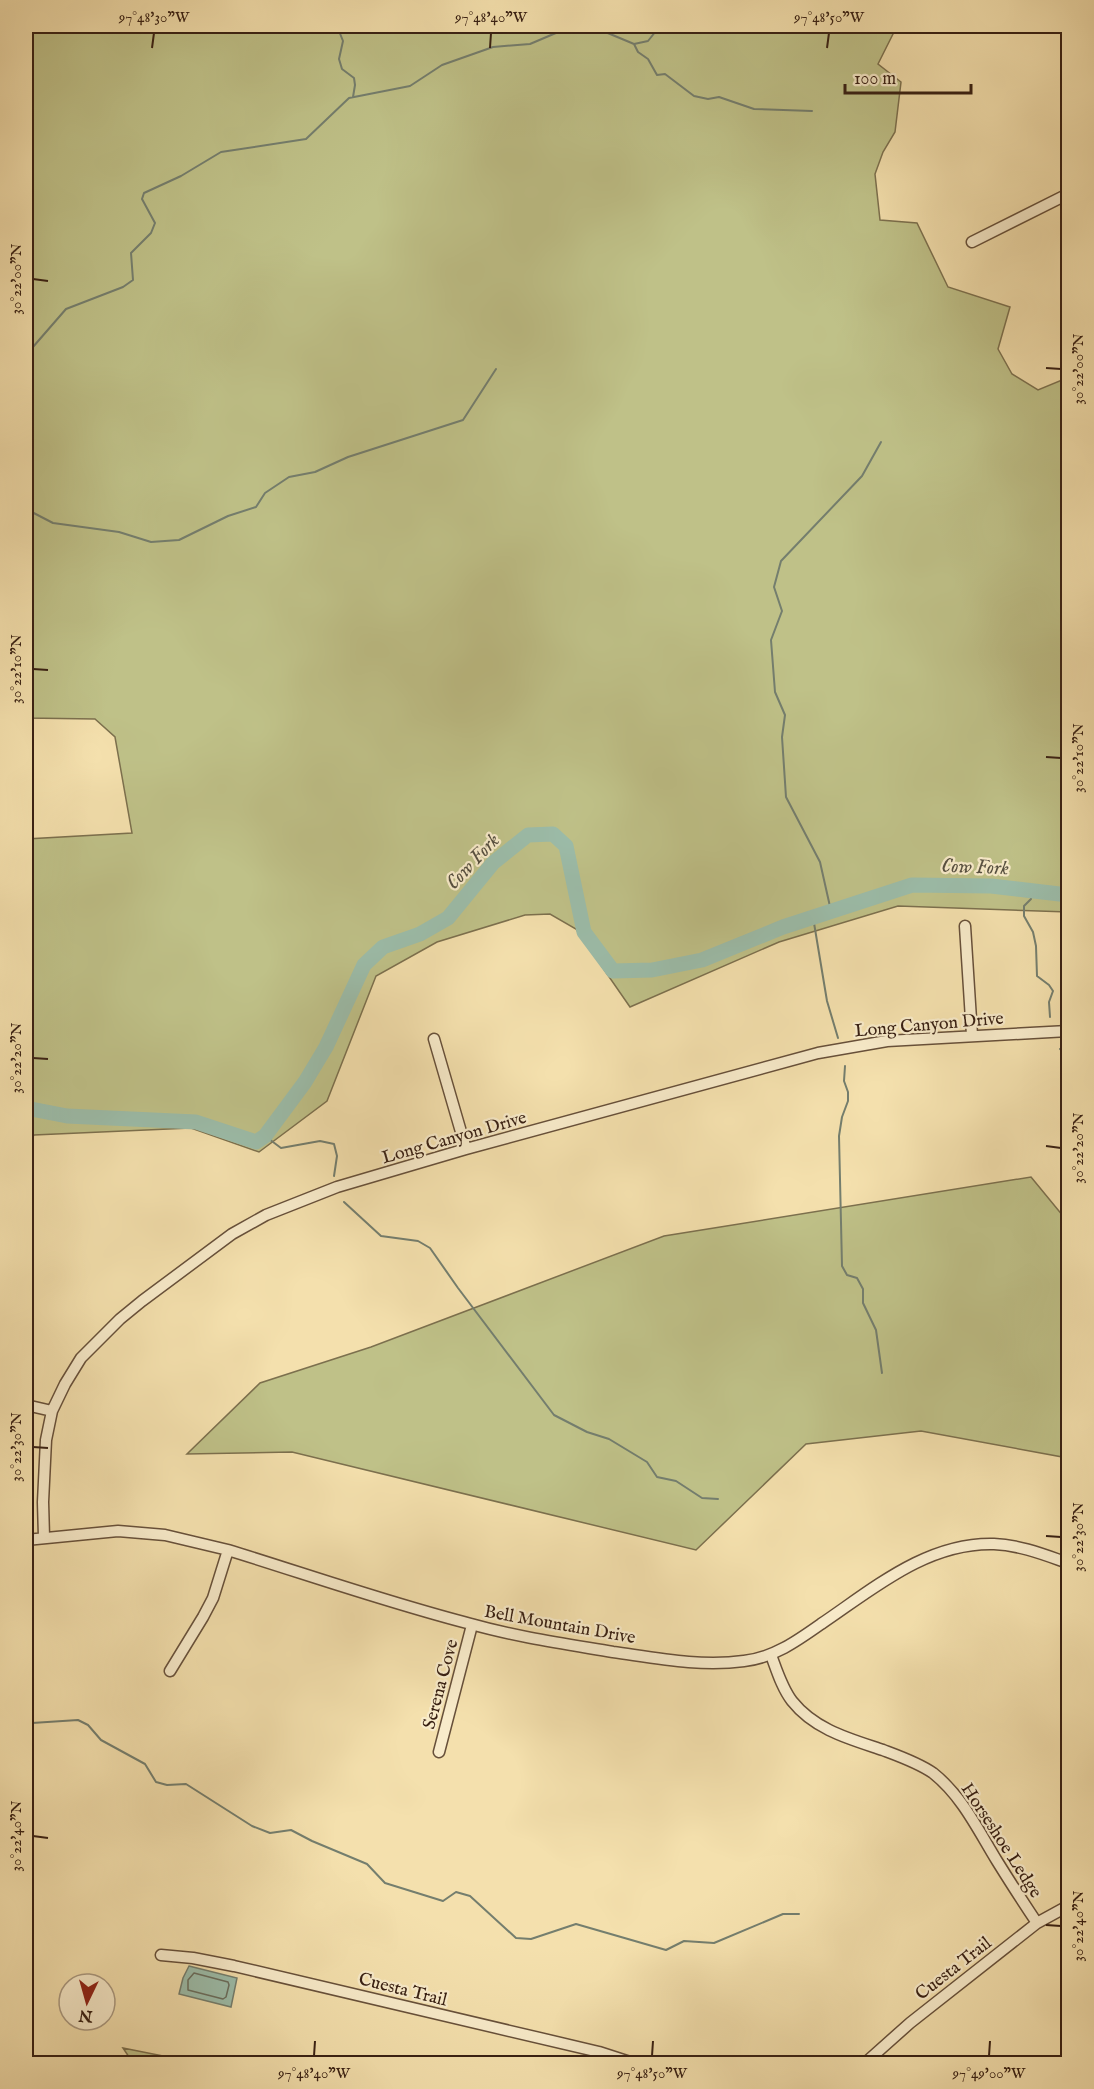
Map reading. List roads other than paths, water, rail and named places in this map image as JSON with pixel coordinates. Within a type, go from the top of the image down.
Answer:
[{"type":"street","points":[[972,242],[1068,194]]},
{"type":"street","points":[[965,926],[972,1035]]},
{"type":"street","name":"Long Canyon Drive","points":[[44,1537],[46,1440],[52,1411],[81,1358],[127,1313],[232,1234],[266,1215],[337,1187],[466,1149],[818,1053],[887,1041],[1068,1030]]},
{"type":"street","points":[[434,1039],[466,1149]]},
{"type":"street","points":[[26,1405],[52,1411]]},
{"type":"street","name":"Bell Mountain Drive","points":[[26,1540],[94,1532],[140,1532],[190,1540],[472,1625],[567,1645],[665,1660],[713,1664],[745,1661],[771,1655],[892,1575],[933,1555],[963,1546],[995,1544],[1025,1549],[1068,1563]]},
{"type":"street","points":[[170,1671],[208,1607],[228,1550]]},
{"type":"street","name":"Serena Cove","points":[[439,1752],[472,1625]]},
{"type":"street","name":"Horseshoe Ledge","points":[[771,1655],[787,1692],[806,1715],[840,1736],[896,1755],[931,1772],[952,1790],[1037,1923]]},
{"type":"street","name":"Cuesta Trail","points":[[864,2064],[910,2023],[1037,1923],[1068,1906]]},
{"type":"street","name":"Cuesta Trail","points":[[161,1955],[193,1958],[234,1966],[599,2052],[636,2064]]},
{"type":"water","points":[[189,1966],[237,1978],[231,2007],[179,1994]]},
{"type":"waterway","points":[[337,26],[343,41],[339,59],[342,69],[354,78],[353,97]]},
{"type":"waterway","points":[[26,355],[66,309],[123,287],[133,280],[131,253],[151,233],[155,223],[142,199],[144,193],[181,176],[221,152],[306,139],[349,98],[410,86],[442,65],[493,47],[530,44],[570,27],[590,26]]},
{"type":"waterway","points":[[591,26],[634,44],[648,41],[656,31],[672,26]]},
{"type":"waterway","points":[[634,44],[638,52],[648,59],[657,75],[665,74],[694,96],[708,99],[719,97],[754,109],[812,111]]},
{"type":"waterway","points":[[26,509],[53,523],[119,532],[151,542],[179,540],[228,516],[256,507],[265,493],[289,477],[315,472],[348,457],[463,420],[496,369]]},
{"type":"waterway","points":[[831,911],[820,862],[786,797],[782,737],[785,715],[775,692],[771,640],[782,611],[774,587],[781,561],[862,476],[881,442]]},
{"type":"waterway","name":"Cow Fork","points":[[26,1108],[67,1116],[196,1122],[256,1142],[265,1136],[305,1082],[326,1047],[364,965],[383,947],[420,934],[448,918],[493,863],[528,835],[553,834],[566,846],[584,932],[613,971],[652,970],[702,960],[783,927],[912,885],[991,886],[1068,895]]},
{"type":"waterway","points":[[1032,890],[1031,899],[1024,906],[1024,916],[1033,932],[1037,976],[1053,991],[1049,1002],[1050,1017]]},
{"type":"waterway","points":[[813,917],[827,1001],[838,1038]]},
{"type":"waterway","points":[[1060,1049],[1068,1056]]},
{"type":"waterway","points":[[845,1066],[844,1081],[848,1101],[842,1117],[839,1136],[842,1266],[847,1275],[857,1278],[863,1289],[863,1303],[876,1330],[882,1373]]},
{"type":"waterway","points":[[265,1136],[281,1148],[320,1141],[334,1144],[337,1156],[334,1176]]},
{"type":"waterway","points":[[344,1202],[381,1236],[418,1241],[430,1248],[554,1415],[587,1432],[609,1439],[647,1462],[657,1477],[676,1481],[702,1498],[718,1499]]},
{"type":"waterway","points":[[26,1719],[32,1723],[78,1720],[88,1725],[101,1740],[145,1764],[156,1782],[167,1785],[186,1784],[252,1826],[270,1833],[291,1830],[367,1864],[385,1883],[443,1901],[456,1892],[470,1896],[516,1938],[531,1939],[576,1924],[666,1950],[684,1941],[714,1943],[783,1914],[799,1914]]}]
